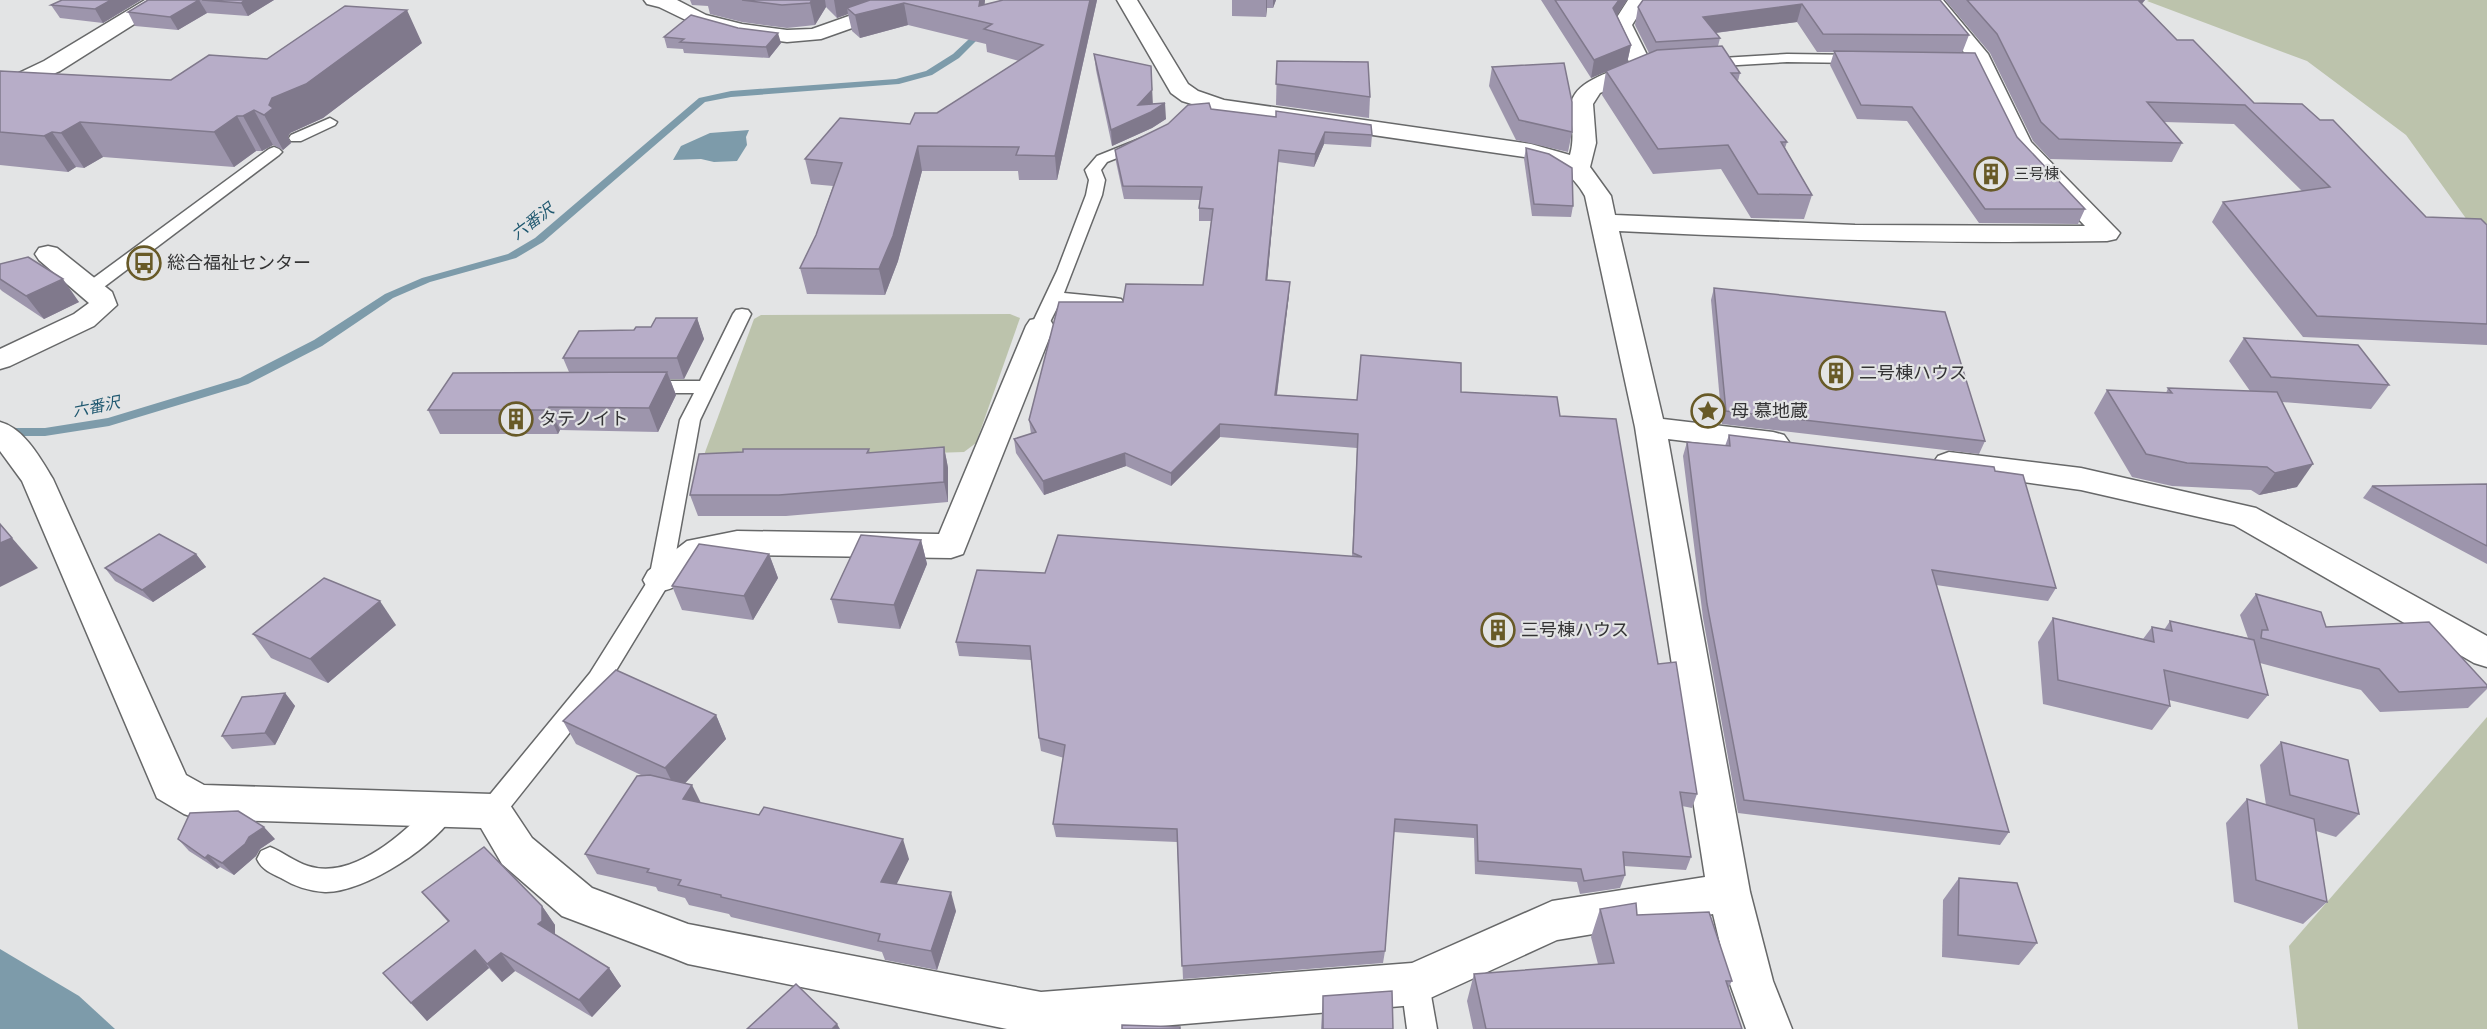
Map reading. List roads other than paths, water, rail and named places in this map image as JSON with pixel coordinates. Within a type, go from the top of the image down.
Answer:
[{"type":"street","points":[[0,90],[52,66],[159,0]]},
{"type":"street","points":[[654,0],[665,2],[699,19],[741,30],[787,36],[814,34],[913,0]]},
{"type":"street","points":[[1127,0],[1172,80],[1188,101],[1531,151],[1556,157],[1578,166],[1598,196],[1650,427],[1729,892],[1751,981],[1769,1029]]},
{"type":"street","points":[[1578,166],[1584,152],[1586,137],[1582,104],[1592,88],[1648,66],[1622,25],[1638,0]]},
{"type":"street","points":[[1603,222],[1997,236],[2107,232],[2021,145],[1974,60],[1932,0]]},
{"type":"street","points":[[0,360],[67,329],[103,305],[102,298],[48,254]]},
{"type":"street","points":[[660,580],[699,550],[737,543],[951,546],[1040,326]]},
{"type":"street","points":[[1650,427],[1801,445]]},
{"type":"street","points":[[10,443],[37,479],[171,786],[198,802],[492,811],[517,851],[577,902],[688,944],[1041,1014],[1415,984],[1552,921],[1729,892]]},
{"type":"street","points":[[1918,459],[2081,479],[2244,516],[2487,653]]},
{"type":"lane","points":[[1687,64],[1787,58],[1878,59]]},
{"type":"lane","points":[[296,138],[330,122]]},
{"type":"lane","points":[[1040,326],[1054,298],[1094,195],[1097,180],[1093,170],[1102,159],[1153,138]]},
{"type":"lane","points":[[90,290],[274,152]]},
{"type":"lane","points":[[1054,298],[1115,303]]},
{"type":"lane","points":[[492,811],[598,680],[660,580],[690,420],[742,314]]},
{"type":"lane","points":[[633,387],[705,387]]},
{"type":"lane","points":[[270,859],[308,878],[337,879],[357,874],[374,866],[427,828],[444,809]]},
{"type":"lane","points":[[1415,984],[1422,1029]]},
{"type":"water","points":[[749,130],[746,137],[747,145],[737,161],[673,160],[681,146],[710,133]]},
{"type":"water","points":[[0,949],[79,996],[115,1029],[0,1029]]},
{"type":"waterway","name":"六番沢","points":[[0,432],[45,432],[109,422],[244,381],[318,343],[389,296],[426,280],[512,256],[539,240],[702,100],[731,94],[896,82],[929,73],[956,56],[983,29]]},
{"type":"place","name":"三号棟","points":[[1991,174]]},
{"type":"place","name":"総合福祉センター","points":[[144,263]]},
{"type":"place","name":"二号棟ハウス","points":[[1836,373]]},
{"type":"place","name":"母 慕地蔵","points":[[1708,411]]},
{"type":"place","name":"タテノイト","points":[[516,419]]},
{"type":"place","name":"三号棟ハウス","points":[[1498,630]]}]
